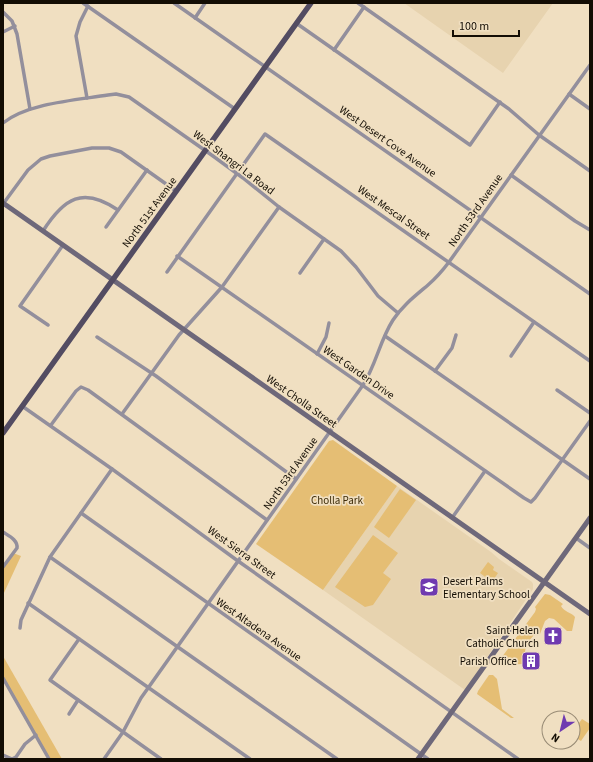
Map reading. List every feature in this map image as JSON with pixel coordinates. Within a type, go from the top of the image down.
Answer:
[{"type":"main road","name":"North 51st Avenue","points":[[3,433],[311,3]]},
{"type":"street","points":[[84,3],[235,109]]},
{"type":"street","name":"West Desert Cove Avenue","points":[[174,3],[590,294]]},
{"type":"street","points":[[195,18],[205,3]]},
{"type":"street","points":[[358,3],[500,102],[539,135],[590,171]]},
{"type":"street","points":[[87,98],[76,36],[80,22],[88,6]]},
{"type":"street","points":[[334,50],[364,7]]},
{"type":"street","points":[[3,12],[15,26],[30,109]]},
{"type":"street","points":[[296,23],[470,145],[500,102]]},
{"type":"street","points":[[3,32],[15,26]]},
{"type":"street","name":"North 53rd Avenue","points":[[104,759],[123,732],[138,702],[148,687],[363,385],[372,369],[393,319],[409,301],[439,274],[449,262],[590,65]]},
{"type":"street","name":"West Shangri La Road","points":[[3,123],[15,115],[30,109],[116,94],[129,97],[206,150],[279,207],[341,251],[356,267],[378,296],[398,314]]},
{"type":"street","points":[[569,94],[590,109]]},
{"type":"street","name":"West Mescal Street","points":[[237,173],[265,134],[590,361]]},
{"type":"street","points":[[3,203],[28,170],[35,164],[50,156],[92,148],[109,148],[121,152],[176,191]]},
{"type":"street","points":[[106,227],[147,170]]},
{"type":"street","points":[[166,272],[237,173]]},
{"type":"street","points":[[511,175],[590,230]]},
{"type":"street","points":[[43,231],[60,208],[73,200],[80,198],[100,200],[118,210]]},
{"type":"street","name":"West Cholla Street","points":[[3,203],[590,614]]},
{"type":"street","points":[[122,414],[183,329],[222,287],[279,207]]},
{"type":"street","points":[[300,273],[324,239]]},
{"type":"street","points":[[48,325],[20,306],[63,245]]},
{"type":"street","name":"West Garden Drive","points":[[177,256],[531,502],[562,460]]},
{"type":"street","points":[[511,356],[534,322]]},
{"type":"street","points":[[317,354],[326,337],[329,323]]},
{"type":"street","points":[[435,371],[452,348],[456,335]]},
{"type":"street","points":[[385,336],[590,479]]},
{"type":"street","points":[[97,337],[151,373],[296,479]]},
{"type":"street","points":[[51,425],[76,391],[81,387],[88,390],[267,520]]},
{"type":"street","points":[[557,390],[590,413]]},
{"type":"street","name":"West Sierra Street","points":[[22,406],[51,425],[238,561],[518,759]]},
{"type":"street","points":[[562,460],[590,421]]},
{"type":"street","points":[[20,628],[21,620],[28,603],[50,557],[112,469]]},
{"type":"street","points":[[452,518],[485,471]]},
{"type":"street","name":"West Altadena Avenue","points":[[81,512],[420,757],[428,759]]},
{"type":"street","points":[[420,757],[590,518]]},
{"type":"street","points":[[3,532],[17,544],[17,548],[3,567]]},
{"type":"street","points":[[576,538],[590,548]]},
{"type":"street","points":[[50,557],[337,759]]},
{"type":"street","points":[[28,603],[250,759]]},
{"type":"street","points":[[79,639],[50,680],[161,759]]},
{"type":"street","points":[[3,678],[50,759]]},
{"type":"street","points":[[69,714],[78,700]]},
{"type":"street","points":[[3,755],[12,759],[16,757],[25,744],[36,735]]},
{"type":"shaded area","points":[[404,3],[553,3],[503,73]]},
{"type":"shaded area","name":"Desert Palms Elementary School","points":[[397,486],[491,552],[533,584],[533,589],[465,690],[323,590]]},
{"type":"green space","name":"Cholla Park","points":[[333,440],[397,486],[323,590],[256,544],[329,441]]},
{"type":"green space","points":[[400,489],[416,500],[389,538],[374,527]]},
{"type":"green space","points":[[373,535],[398,553],[383,573],[391,579],[373,605],[365,607],[335,587]]},
{"type":"green space","points":[[13,553],[21,556],[3,595],[3,567]]},
{"type":"green space","points":[[488,562],[494,567],[493,570],[498,573],[492,582],[480,573]]},
{"type":"green space","points":[[545,594],[550,595],[563,604],[561,606],[562,608],[575,617],[572,631],[567,631],[554,619],[549,618],[545,621],[540,634],[534,635],[526,647],[522,664],[500,665],[499,661],[535,612],[535,607]]},
{"type":"green space","points":[[3,656],[62,759],[49,759],[3,678]]},
{"type":"green space","points":[[489,675],[493,675],[497,679],[502,709],[514,718],[511,718],[477,694]]},
{"type":"green space","points":[[582,719],[590,724],[590,728],[581,741]]},
{"type":"place","name":"Desert Palms Elementary School","points":[[429,587]]},
{"type":"place","name":"Saint Helen Catholic Church","points":[[553,636]]},
{"type":"place","name":"Parish Office","points":[[531,661]]}]
